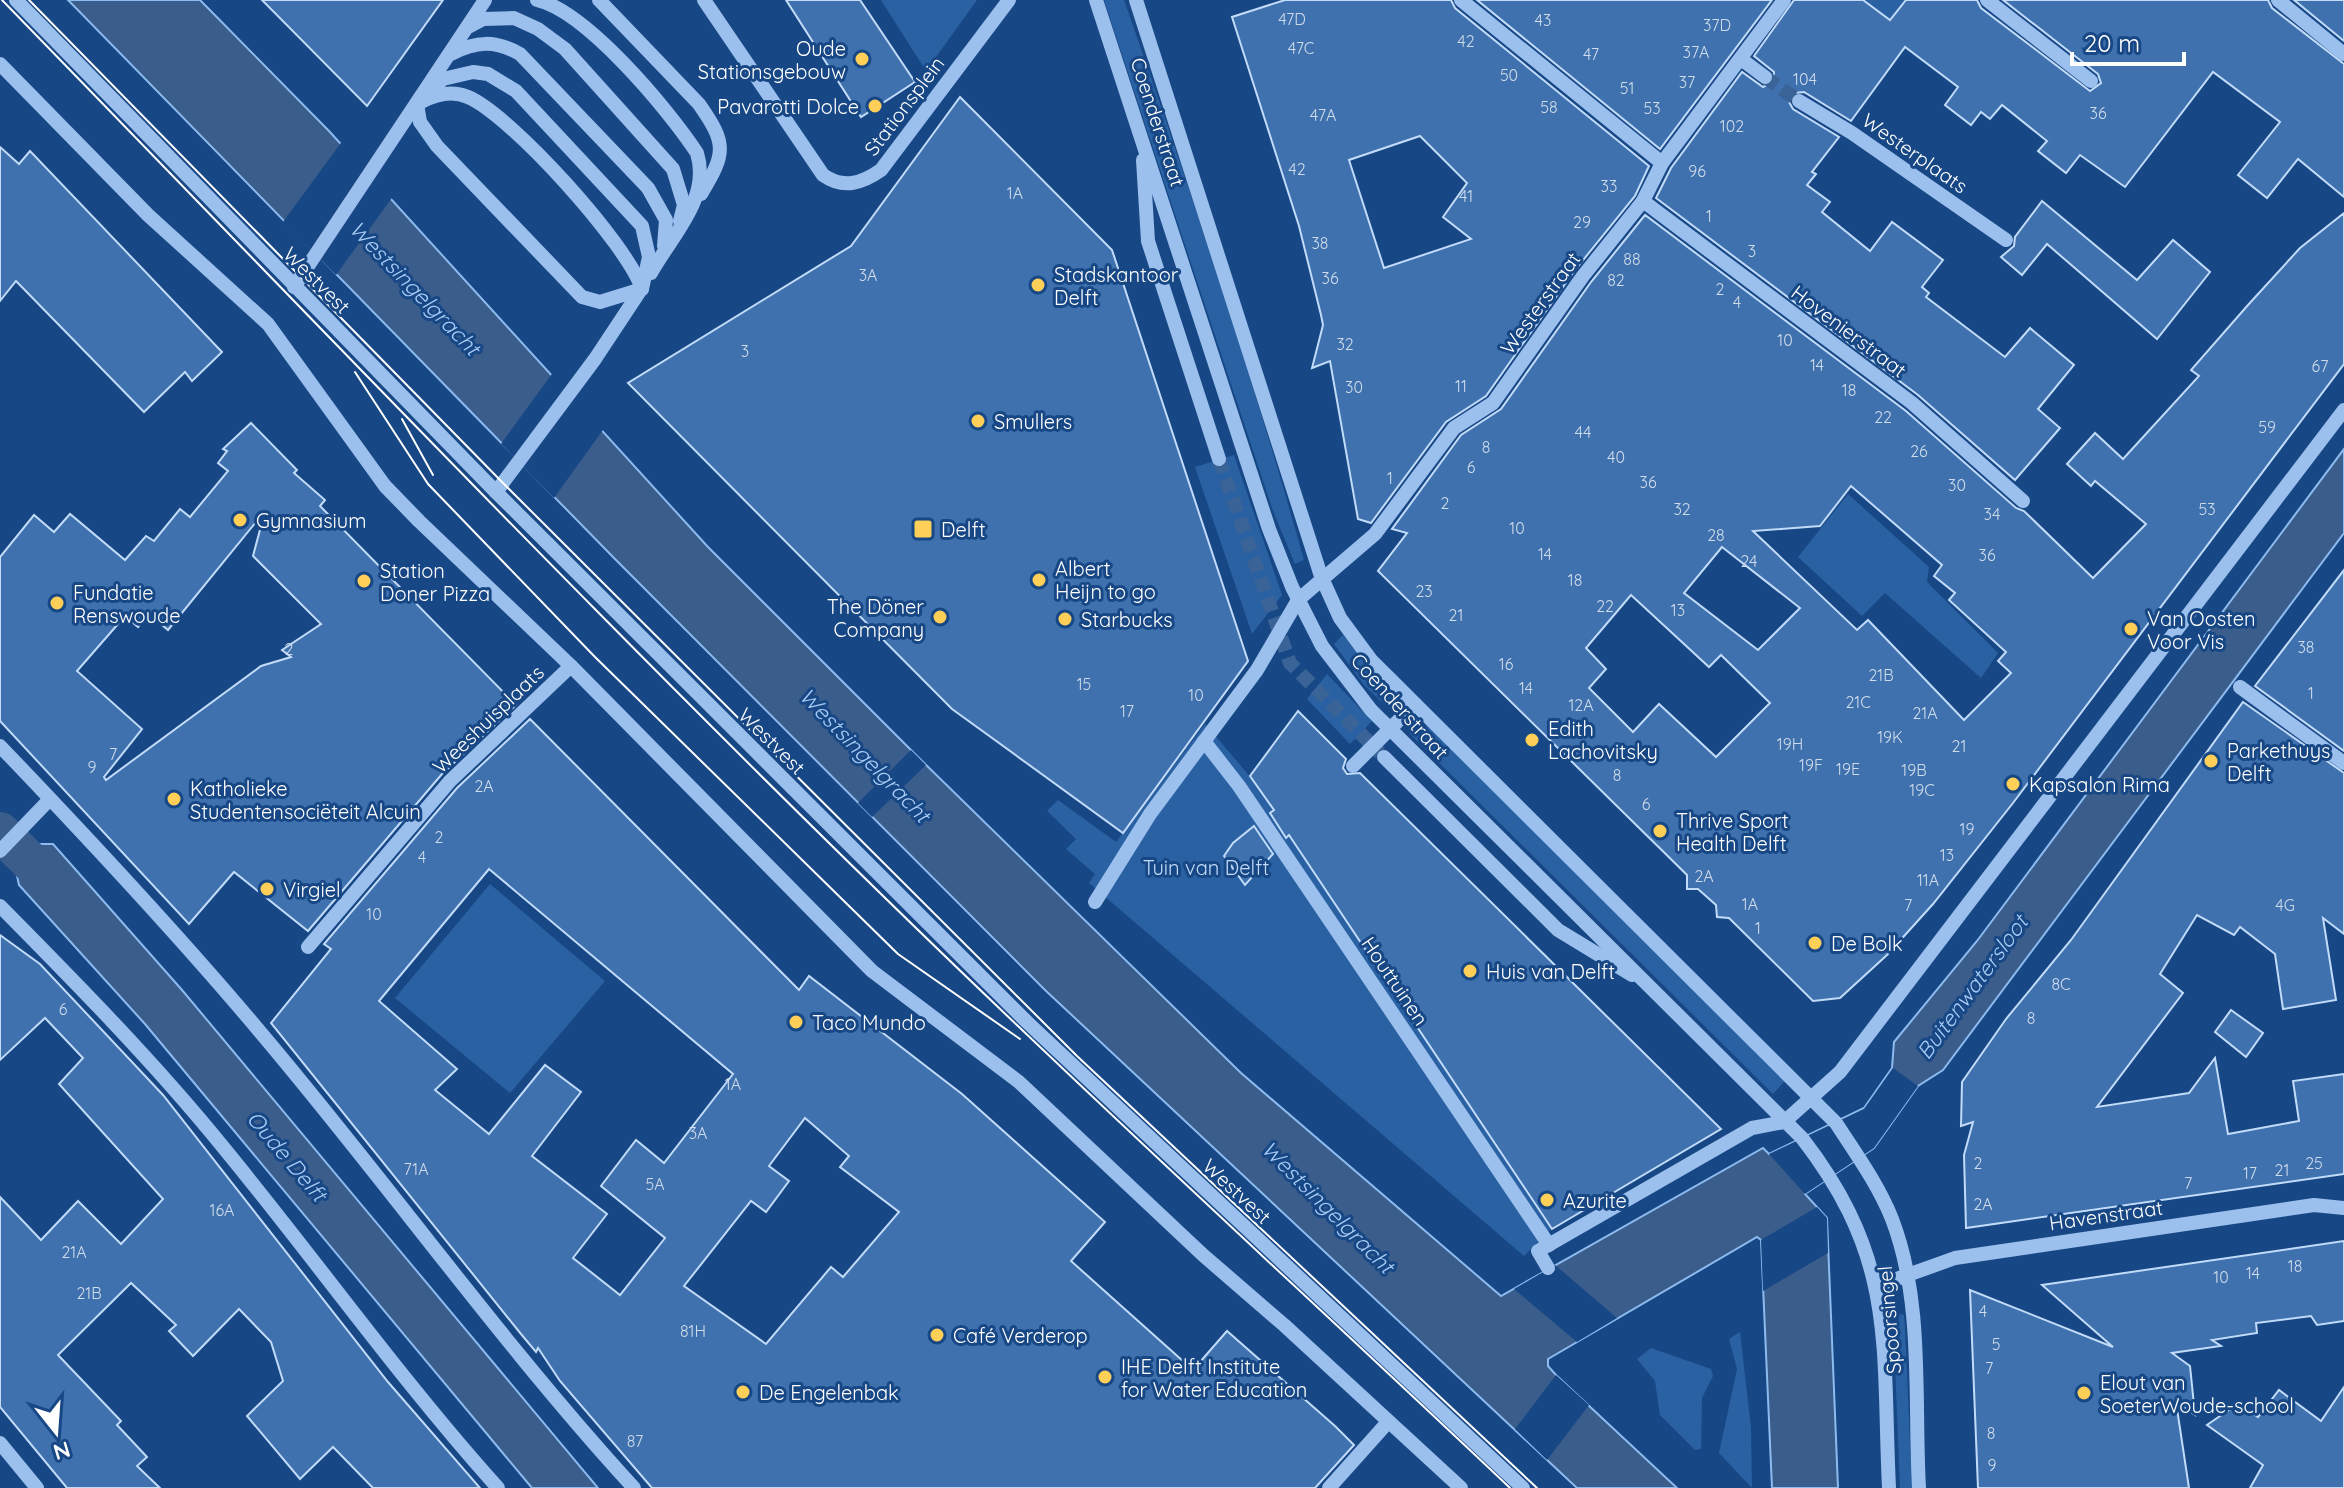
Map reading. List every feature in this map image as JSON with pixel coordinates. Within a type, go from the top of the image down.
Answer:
[{"type":"street","name":"Westvest","points":[[16,0],[496,492],[1027,1022],[1523,1488]]},
{"type":"street","points":[[294,287],[485,0]]},
{"type":"street","points":[[537,0],[553,4],[589,27],[686,135],[701,166],[697,201]]},
{"type":"street","points":[[496,492],[595,359],[721,163],[722,144],[699,104],[599,0]]},
{"type":"street","name":"Stationsplein","points":[[704,0],[823,175],[833,182],[852,184],[867,180],[887,163],[1009,0]]},
{"type":"street","name":"Coenderstraat","points":[[1096,0],[1269,529],[1298,600],[1336,666],[1389,730],[1802,1138]]},
{"type":"street","name":"Coenderstraat","points":[[1136,0],[1321,576],[1356,644],[1836,1123]]},
{"type":"street","points":[[1461,0],[1662,163]]},
{"type":"street","name":"Westerstraat","points":[[1298,600],[1321,576],[1348,560],[1375,534],[1454,428],[1493,403],[1583,276],[1643,201],[1662,163],[1784,0]]},
{"type":"street","points":[[1987,0],[2091,81]]},
{"type":"street","points":[[2278,0],[2344,54]]},
{"type":"street","points":[[467,27],[483,19],[514,18],[538,29],[565,49],[673,169],[684,205],[679,225]]},
{"type":"street","points":[[449,55],[486,42],[501,43],[520,54],[648,188],[666,220],[663,251]]},
{"type":"street","points":[[1741,59],[1765,77]]},
{"type":"street","points":[[0,64],[148,215],[268,324],[385,486],[571,666],[872,971],[1019,1082],[1461,1488]]},
{"type":"street","points":[[457,73],[488,74],[516,91],[642,226],[649,257],[642,289],[600,302],[582,297],[569,286],[437,146],[420,122],[417,104],[431,87],[457,73]]},
{"type":"street","points":[[417,104],[434,95],[466,95],[508,124],[614,240],[631,264],[642,289]]},
{"type":"street","name":"Westerplaats","points":[[1799,101],[1852,133],[2006,240]]},
{"type":"street","points":[[1142,139],[1148,241],[1219,459]]},
{"type":"street","name":"Hovenierstraat","points":[[1643,201],[1912,403],[2023,501]]},
{"type":"street","points":[[1548,1268],[1538,1251],[1752,1128],[1784,1122],[1812,1099],[1850,1059],[2344,410]]},
{"type":"street","points":[[1095,902],[1147,809],[1204,741],[1257,670],[1298,600]]},
{"type":"street","name":"Weeshuisplaats","points":[[308,947],[450,781],[571,666]]},
{"type":"street","points":[[2240,687],[2344,763]]},
{"type":"street","points":[[1353,766],[1415,704]]},
{"type":"street","name":"Houttuinen","points":[[1204,741],[1239,786],[1549,1245]]},
{"type":"street","points":[[0,746],[261,1032],[511,1343],[634,1488]]},
{"type":"street","points":[[1384,757],[1558,930],[1652,987]]},
{"type":"street","points":[[0,851],[50,799]]},
{"type":"street","points":[[0,906],[162,1074],[224,1148],[403,1380],[498,1488]]},
{"type":"street","name":"Spoorsingel","points":[[1836,1123],[1859,1158],[1892,1220],[1907,1276],[1919,1488]]},
{"type":"street","name":"Spoorsingel","points":[[1802,1138],[1830,1176],[1859,1228],[1877,1286],[1884,1331],[1889,1488]]},
{"type":"street","name":"Havenstraat","points":[[1877,1286],[1955,1258],[2314,1205],[2344,1208]]},
{"type":"street","points":[[1329,1488],[1388,1422]]},
{"type":"street","points":[[0,1443],[37,1488]]},
{"type":"green space","points":[[881,0],[977,0],[926,71]]},
{"type":"green space","points":[[1104,0],[1124,0],[1172,139],[1284,489],[1304,560],[1295,564],[1273,511]]},
{"type":"green space","points":[[1863,0],[1906,0],[1891,20]]},
{"type":"green space","points":[[1234,455],[1282,595],[1252,634],[1195,467]]},
{"type":"green space","points":[[1848,494],[1929,567],[1927,582],[1998,653],[1981,678],[1885,593],[1862,616],[1798,557]]},
{"type":"green space","points":[[1343,635],[1391,689],[1393,701],[1388,708],[1364,685],[1334,644]]},
{"type":"green space","points":[[1327,674],[1372,721],[1350,744],[1307,699]]},
{"type":"green space","name":"Tuin van Delft","points":[[1205,724],[1253,780],[1552,1228],[1524,1256],[1089,883],[1095,874],[1066,849],[1076,839],[1047,811],[1058,800],[1116,842]]},
{"type":"green space","points":[[1419,725],[1428,726],[1785,1081],[1773,1094],[1409,733]]},
{"type":"green space","points":[[490,884],[605,981],[510,1093],[395,998]]},
{"type":"green space","points":[[1900,1314],[1904,1315],[1905,1328],[1912,1488],[1900,1488],[1894,1339]]},
{"type":"green space","points":[[1740,1332],[1751,1428],[1752,1488],[1719,1453],[1737,1369],[1729,1339]]},
{"type":"green space","points":[[1651,1348],[1711,1369],[1713,1376],[1702,1398],[1701,1449],[1695,1450],[1660,1415],[1655,1381],[1637,1359]]},
{"type":"water","points":[[68,0],[200,0],[329,131],[708,547],[918,757],[1241,1073],[1501,1296],[1763,1148],[1769,1154],[1864,1108],[1892,1068],[1894,1042],[1977,941],[2344,449],[2344,533],[1943,1070],[1918,1086],[1874,1148],[1805,1194],[1827,1218],[1838,1488],[1772,1488],[1761,1240],[1757,1237],[1548,1359],[1548,1366],[1556,1375],[1677,1488],[1577,1488],[1045,990],[614,558]]},
{"type":"water","points":[[36,844],[53,844],[182,990],[598,1488],[532,1488],[145,1024],[19,885],[15,866]]},
{"type":"pier","points":[[343,140],[394,195],[336,275],[283,222]]},
{"type":"pier","points":[[554,371],[605,427],[554,498],[501,444]]},
{"type":"pier","points":[[911,750],[926,765],[872,817],[858,803]]},
{"type":"pier","points":[[1893,1068],[1918,1086],[1874,1148],[1805,1194],[1769,1154],[1864,1109]]},
{"type":"pier","points":[[1817,1207],[1827,1218],[1828,1253],[1763,1291],[1761,1240]]},
{"type":"pier","points":[[1555,1265],[1617,1318],[1577,1342],[1514,1289]]},
{"type":"pier","points":[[1556,1375],[1589,1405],[1547,1460],[1515,1429]]},
{"type":"building","points":[[262,0],[443,0],[367,106]]},
{"type":"building","name":"Oude Stationsgebouw","points":[[786,0],[860,0],[915,82],[861,117]]},
{"type":"building","points":[[1285,0],[1451,0],[1455,8],[1649,166],[1635,196],[1575,270],[1486,396],[1446,422],[1371,523],[1358,519],[1330,361],[1312,368],[1323,325],[1321,315],[1299,226],[1232,17]],"holes":[[[1420,136],[1467,183],[1443,217],[1471,239],[1384,268],[1349,160]]]},
{"type":"building","points":[[1477,0],[1772,0],[1660,149]]},
{"type":"building","points":[[1794,0],[1863,0],[1890,20],[1906,0],[1977,0],[1981,8],[2090,91],[2101,83],[2098,74],[2003,0],[2268,0],[2272,8],[2344,64],[2344,197],[2298,159],[2267,198],[2238,175],[2280,122],[2213,72],[2125,187],[2080,155],[2066,173],[2038,151],[2047,141],[2002,105],[1990,119],[1981,112],[1971,125],[1945,105],[1958,87],[1905,47],[1851,121],[1804,92],[1794,93],[1789,102],[1793,109],[1839,137],[1812,172],[1816,174],[1807,185],[1830,202],[1822,212],[1870,251],[1892,222],[1943,260],[1922,287],[1929,293],[1926,297],[2005,357],[2030,328],[2074,365],[2038,409],[2060,428],[2015,480],[1918,395],[1656,198],[1671,168],[1742,72],[1763,87],[1773,82],[1774,72],[1754,56]]},
{"type":"building","points":[[2294,0],[2344,0],[2344,41]]},
{"type":"building","points":[[960,97],[1112,250],[1248,661],[1123,833],[952,709],[628,383],[851,246]]},
{"type":"building","points":[[0,147],[19,164],[30,151],[222,352],[192,381],[185,372],[144,412],[16,281],[0,301]]},
{"type":"building","points":[[2042,201],[2137,280],[2173,240],[2210,272],[2157,339],[2047,244],[2022,275],[2001,257],[2014,246],[2015,237]]},
{"type":"building","points":[[2344,213],[2344,364],[2013,803],[1933,904],[1887,955],[1840,998],[1813,1001],[1729,918],[1717,917],[1716,905],[1698,889],[1687,889],[1687,875],[1378,571],[1407,533],[1392,529],[1461,435],[1501,409],[1591,282],[1645,215],[1906,411],[2016,508],[2024,511],[2093,578],[2146,524],[2095,481],[2091,486],[2067,464],[2095,433],[2123,459],[2199,376],[2191,370],[2300,248]],"holes":[[[1851,486],[1942,565],[1934,576],[1955,593],[1949,600],[2006,652],[1998,661],[2011,673],[1964,720],[1868,620],[1857,630],[1753,531],[1820,526]],[[1722,547],[1800,608],[1758,650],[1684,593]],[[1631,595],[1709,667],[1721,655],[1770,703],[1716,757],[1659,704],[1633,732],[1589,688],[1606,669],[1586,648]]]},
{"type":"building","points":[[251,423],[297,470],[294,473],[325,500],[320,506],[516,705],[442,774],[308,931],[234,872],[189,924],[0,721],[0,557],[34,515],[54,532],[70,514],[125,560],[146,536],[154,541],[180,509],[190,517],[228,471],[218,463],[227,451],[223,449]],"holes":[[[265,511],[253,556],[321,624],[282,650],[291,657],[261,666],[106,780],[104,777],[142,729],[77,671],[125,616],[138,627],[149,614],[168,630]]]},
{"type":"building","points":[[2344,570],[2344,751],[2255,686]]},
{"type":"building","points":[[2243,702],[2344,773],[2344,934],[2323,918],[2336,1000],[2283,1009],[2275,954],[2240,927],[2234,935],[2197,915],[2160,974],[2183,993],[2097,1107],[2189,1093],[2215,1058],[2228,1134],[2299,1121],[2293,1081],[2344,1074],[2344,1174],[1966,1228],[1964,1155],[1973,1122],[1961,1126],[1962,1082],[2006,1019],[2071,940]]},
{"type":"building","name":"Huis van Delft","points":[[1298,711],[1346,759],[1343,768],[1347,774],[1360,773],[1721,1129],[1552,1229],[1289,835],[1286,838],[1270,813],[1274,810],[1250,776]]},
{"type":"building","points":[[530,719],[799,990],[809,976],[962,1094],[1105,1222],[1071,1261],[1193,1370],[1227,1331],[1354,1445],[1315,1488],[652,1488],[560,1381],[538,1348],[536,1352],[521,1334],[271,1023],[331,949],[324,944],[457,788]],"holes":[[[489,869],[733,1074],[664,1163],[636,1140],[601,1186],[665,1238],[620,1295],[573,1258],[607,1214],[532,1156],[581,1092],[545,1065],[489,1134],[435,1090],[457,1069],[379,1001]],[[805,1118],[849,1156],[840,1167],[899,1212],[843,1277],[831,1267],[766,1344],[684,1286],[751,1201],[766,1212],[789,1181],[769,1166]]]},
{"type":"building","points":[[1254,826],[1273,854],[1245,885],[1224,856],[1233,843]]},
{"type":"building","points":[[0,935],[40,964],[163,1095],[388,1382],[480,1488],[373,1488],[333,1447],[300,1479],[247,1416],[283,1381],[271,1342],[239,1309],[193,1356],[169,1331],[176,1325],[131,1283],[58,1355],[121,1421],[117,1425],[147,1457],[137,1466],[160,1488],[67,1488],[0,1407],[0,1197],[41,1240],[78,1201],[121,1244],[163,1199],[59,1084],[83,1058],[45,1018],[0,1060]]},
{"type":"building","points":[[2231,1010],[2263,1033],[2246,1057],[2215,1032]]},
{"type":"building","points":[[2344,1241],[2344,1321],[2317,1325],[2311,1316],[2256,1323],[2257,1333],[2212,1340],[2221,1346],[2172,1353],[2190,1366],[2195,1415],[2176,1402],[2189,1488],[1978,1488],[1970,1290],[2113,1347],[2042,1285]]},
{"type":"building","points":[[2344,1387],[2344,1488],[2250,1488],[2263,1465],[2207,1425],[2239,1403],[2258,1417],[2279,1390],[2321,1421]]},
{"type":"waterway","name":"Oude Delft","points":[[0,832],[62,893]]},
{"type":"tunnel","points":[[1765,77],[1799,101]]},
{"type":"tunnel","points":[[1219,459],[1290,663],[1380,753]]},
{"type":"tram line","points":[[2,0],[745,760],[1062,1068],[1510,1488]]},
{"type":"tram line","points":[[29,0],[503,483],[1077,1056],[1537,1488]]},
{"type":"tram line","points":[[355,372],[428,484],[595,657],[898,954],[1020,1039]]},
{"type":"tram line","points":[[402,419],[433,475]]},
{"type":"place","name":"Oude Stationsgebouw","points":[[862,59]]},
{"type":"place","name":"Pavarotti Dolce","points":[[875,106]]},
{"type":"place","name":"Stadskantoor Delft","points":[[1038,285]]},
{"type":"place","name":"Smullers","points":[[978,421]]},
{"type":"place","name":"Gymnasium","points":[[240,520]]},
{"type":"place","name":"Delft","points":[[923,529]]},
{"type":"place","name":"Albert Heijn to go","points":[[1039,580]]},
{"type":"place","name":"Station Doner Pizza","points":[[364,581]]},
{"type":"place","name":"Fundatie Renswoude","points":[[57,603]]},
{"type":"place","name":"The Döner Company","points":[[940,617]]},
{"type":"place","name":"Starbucks","points":[[1065,619]]},
{"type":"place","name":"Van Oosten Voor Vis","points":[[2131,629]]},
{"type":"place","name":"Edith Lachovitsky","points":[[1532,740]]},
{"type":"place","name":"Parkethuys Delft","points":[[2211,761]]},
{"type":"place","name":"Kapsalon Rima","points":[[2013,784]]},
{"type":"place","name":"Katholieke Studentensociëteit Alcuin","points":[[174,799]]},
{"type":"place","name":"Thrive Sport Health Delft","points":[[1660,831]]},
{"type":"place","name":"Virgiel","points":[[267,889]]},
{"type":"place","name":"De Bolk","points":[[1815,943]]},
{"type":"place","name":"Huis van Delft","points":[[1470,971]]},
{"type":"place","name":"Taco Mundo","points":[[796,1022]]},
{"type":"place","name":"Azurite","points":[[1547,1200]]},
{"type":"place","name":"Café Verderop","points":[[937,1335]]},
{"type":"place","name":"IHE Delft Institute for Water Education","points":[[1105,1377]]},
{"type":"place","name":"De Engelenbak","points":[[743,1392]]},
{"type":"place","name":"Elout van SoeterWoude-school","points":[[2084,1393]]},
{"type":"water label","name":"Westsingelgracht","points":[[415,288]]},
{"type":"water label","name":"Westsingelgracht","points":[[865,755]]},
{"type":"water label","name":"Buitenwatersloot","points":[[1972,987]]},
{"type":"water label","name":"Westsingelgracht","points":[[1328,1207]]}]
